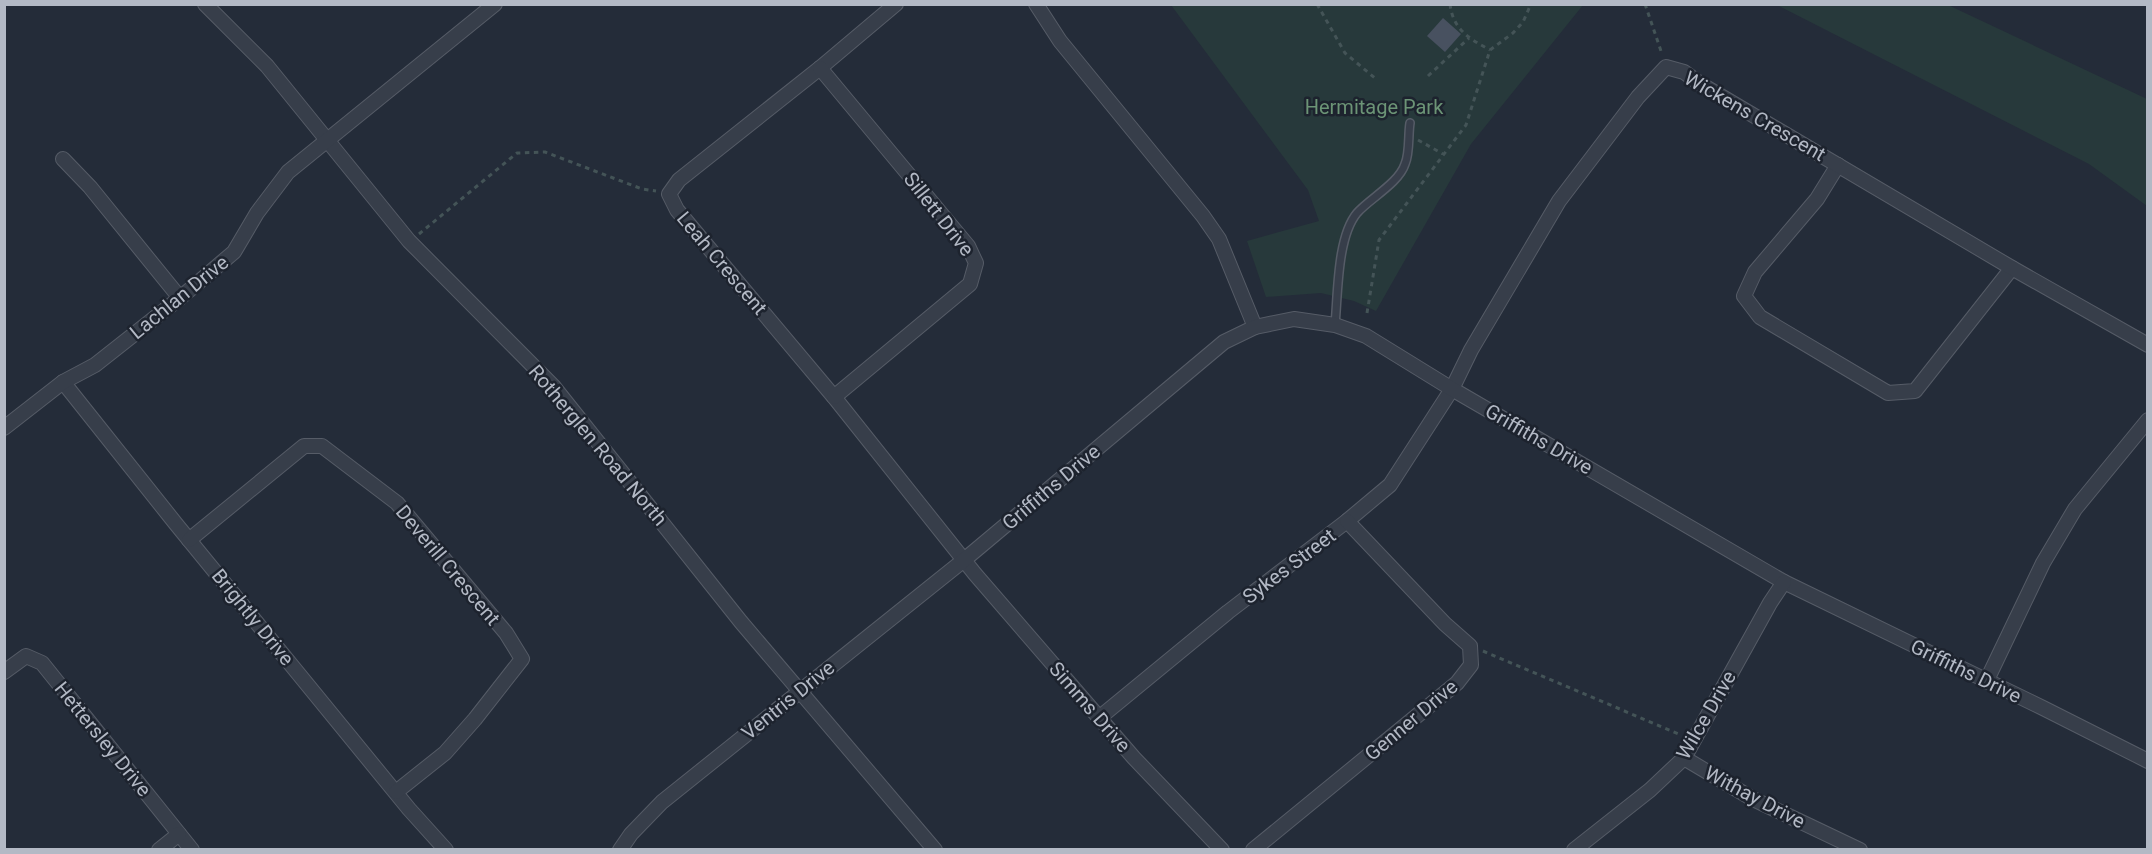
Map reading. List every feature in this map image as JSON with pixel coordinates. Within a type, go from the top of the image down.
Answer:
[{"type":"street","name":"Rotherglen Road North","points":[[205,4],[267,66],[409,241],[554,387],[741,622],[931,848]]},
{"type":"street","name":"Lachlan Drive","points":[[4,428],[63,382],[95,364],[180,298],[234,252],[257,213],[288,172],[495,4]]},
{"type":"street","name":"Leah Crescent","points":[[897,4],[679,180],[669,194],[677,210],[834,397],[964,560]]},
{"type":"street","points":[[1036,4],[1060,41],[1203,216],[1219,239],[1254,327]]},
{"type":"street","name":"Sillett Drive","points":[[820,68],[968,246],[976,263],[970,284],[834,397]]},
{"type":"street","name":"Wickens Crescent","points":[[1452,389],[1471,350],[1559,201],[1638,97],[1666,68],[1684,72],[1702,86],[2148,345]]},
{"type":"street","points":[[63,159],[90,187],[180,298]]},
{"type":"street","points":[[1838,165],[1818,199],[1755,272],[1744,296],[1760,317],[1888,393],[1915,391],[2012,268]]},
{"type":"street","name":"Griffiths Drive","points":[[964,560],[1224,342],[1254,327],[1294,320],[1335,325],[1366,336],[1452,389],[1784,582],[2148,761]]},
{"type":"street","name":"Brightly Drive","points":[[63,382],[189,540],[396,792],[446,849]]},
{"type":"street","name":"Sykes Street","points":[[1099,718],[1228,612],[1347,521],[1390,485],[1452,389]]},
{"type":"street","points":[[1986,682],[2043,563],[2076,509],[2148,420]]},
{"type":"street","name":"Deverill Crescent","points":[[189,540],[304,446],[322,446],[397,503],[506,633],[522,659],[445,753],[396,792]]},
{"type":"street","points":[[1347,521],[1445,624],[1470,646]]},
{"type":"street","name":"Ventris Drive","points":[[620,849],[630,834],[662,802],[964,560]]},
{"type":"street","name":"Simms Drive","points":[[964,560],[1134,758],[1222,849]]},
{"type":"street","name":"Wilce Drive","points":[[1574,849],[1650,790],[1684,758],[1784,582]]},
{"type":"street","name":"Genner Drive","points":[[1253,849],[1457,683],[1471,665],[1470,646]]},
{"type":"street","name":"Hettersley Drive","points":[[4,672],[26,656],[42,663],[192,849]]},
{"type":"street","name":"Withay Drive","points":[[1684,758],[1753,799],[1860,849]]},
{"type":"street","points":[[159,849],[179,834]]},
{"type":"lane","points":[[1335,325],[1340,262],[1345,239],[1356,214],[1387,188],[1405,165],[1410,123]]},
{"type":"path","points":[[1317,4],[1345,53],[1376,79]]},
{"type":"path","points":[[1450,4],[1452,15],[1465,36],[1490,50]]},
{"type":"path","points":[[1367,313],[1379,240],[1466,125],[1490,50],[1513,33],[1523,22],[1531,4]]},
{"type":"path","points":[[1645,4],[1666,68]]},
{"type":"path","points":[[1428,76],[1469,38]]},
{"type":"path","points":[[1408,135],[1443,154]]},
{"type":"path","points":[[409,241],[517,153],[545,152],[642,189],[669,194]]},
{"type":"path","points":[[1470,646],[1693,740]]},
{"type":"green space","name":"Hermitage Park","points":[[1171,5],[1583,5],[1471,144],[1376,311],[1354,301],[1321,293],[1266,297],[1247,241],[1319,221],[1308,190]]},
{"type":"green space","points":[[1777,5],[1948,5],[2147,99],[2147,206],[2089,164]]},
{"type":"building","points":[[1443,18],[1461,34],[1445,52],[1427,36]]}]
